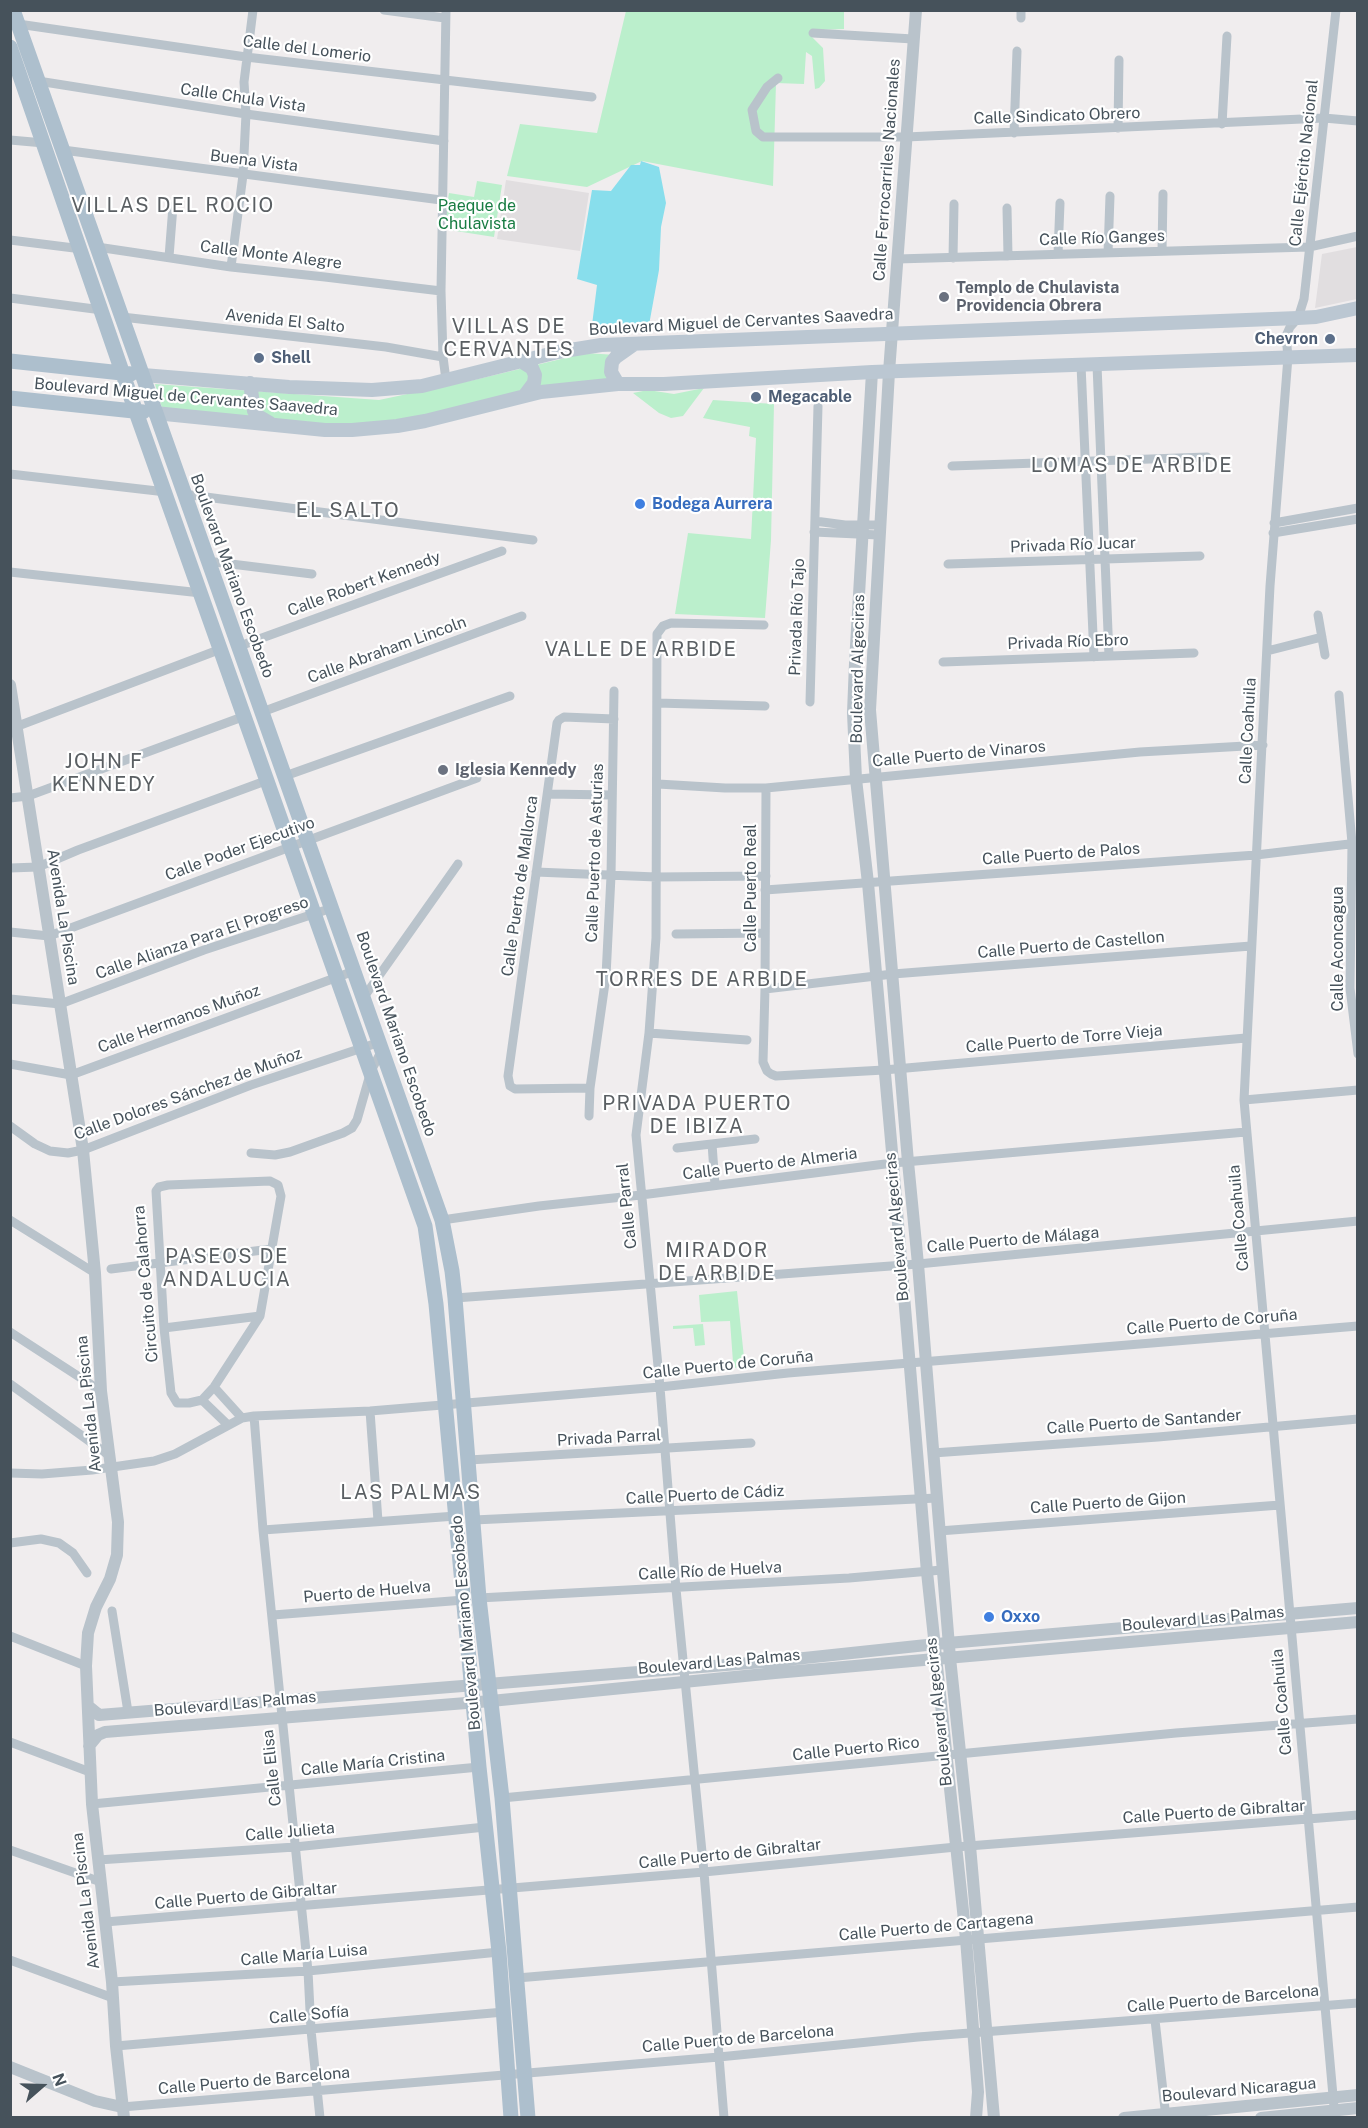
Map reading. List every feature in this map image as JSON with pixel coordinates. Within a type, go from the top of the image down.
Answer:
[{"type":"main road","name":"Boulevard Mariano Escobedo","points":[[16,17],[63,150],[89,248],[102,310],[136,412],[420,1210],[429,1248],[456,1516],[489,1684],[502,1798],[528,2118]]},
{"type":"main road","name":"Boulevard Mariano Escobedo","points":[[10,47],[44,143],[89,248],[122,317],[237,647],[308,840],[442,1220],[455,1298],[474,1520],[471,1685],[499,1952],[511,2118]]},
{"type":"main road","name":"Boulevard Miguel de Cervantes Saavedra","points":[[10,361],[143,375],[372,390],[422,386],[582,348],[891,333],[1298,318],[1316,317],[1358,308]]},
{"type":"main road","points":[[618,384],[611,372],[612,362],[633,345]]},
{"type":"main road","name":"Boulevard Miguel de Cervantes Saavedra","points":[[10,398],[324,430],[398,426],[525,395],[618,384],[664,384],[872,372],[1358,355]]},
{"type":"main road","points":[[520,361],[532,368],[535,375],[534,383],[525,395]]},
{"type":"main road","points":[[250,383],[254,411],[264,421],[275,425]]},
{"type":"street","points":[[231,267],[243,175],[246,114],[244,82],[253,10]]},
{"type":"street","points":[[384,10],[446,14],[441,200],[441,291],[446,380]]},
{"type":"street","name":"Calle Ferrocarriles Nacionales","points":[[891,333],[916,10]]},
{"type":"street","name":"Calle Ejército Nacional","points":[[1298,318],[1304,299],[1336,10]]},
{"type":"street","name":"Calle del Lomerio","points":[[16,17],[246,57],[592,97]]},
{"type":"street","points":[[813,33],[914,39]]},
{"type":"street","points":[[1222,124],[1227,36]]},
{"type":"street","points":[[1014,133],[1017,51]]},
{"type":"street","points":[[1118,128],[1119,60]]},
{"type":"street","name":"Calle Sindicato Obrero","points":[[778,78],[767,87],[752,110],[756,131],[763,137],[906,137],[1324,118],[1358,121]]},
{"type":"street","name":"Calle Chula Vista","points":[[38,81],[246,114],[444,141]]},
{"type":"street","points":[[10,140],[44,143]]},
{"type":"street","name":"Buena Vista","points":[[63,150],[441,200]]},
{"type":"street","points":[[1162,251],[1163,194]]},
{"type":"street","points":[[1108,253],[1110,196]]},
{"type":"street","points":[[1058,254],[1060,203]]},
{"type":"street","points":[[953,258],[954,204]]},
{"type":"street","points":[[169,257],[173,206]]},
{"type":"street","points":[[1007,208],[1008,256]]},
{"type":"street","name":"Calle Río Ganges","points":[[897,259],[1309,247],[1358,236]]},
{"type":"street","name":"Calle Monte Alegre","points":[[10,240],[169,257],[231,267],[441,291]]},
{"type":"street","points":[[10,298],[102,310]]},
{"type":"street","name":"Avenida El Salto","points":[[122,317],[386,347],[443,357]]},
{"type":"street","name":"Calle Coahuila","points":[[1298,318],[1287,331],[1288,357],[1274,528],[1244,1100],[1334,2114]]},
{"type":"street","name":"Boulevard Algeciras","points":[[891,333],[870,710],[937,1498],[942,1570],[946,1756],[956,1846],[987,2032],[994,2118]]},
{"type":"street","points":[[1081,365],[1094,657]]},
{"type":"street","points":[[1097,365],[1109,656]]},
{"type":"street","name":"Boulevard Algeciras","points":[[872,372],[853,713],[856,778],[868,883],[911,1363],[927,1572],[942,1644]]},
{"type":"street","name":"Privada Río Tajo","points":[[810,702],[818,406]]},
{"type":"street","points":[[952,466],[1207,457]]},
{"type":"street","points":[[10,474],[166,492]]},
{"type":"street","points":[[183,494],[533,540]]},
{"type":"street","points":[[1274,528],[1358,508]]},
{"type":"street","points":[[1274,528],[1358,519]]},
{"type":"street","points":[[815,521],[863,530]]},
{"type":"street","points":[[814,532],[879,530]]},
{"type":"street","name":"Calle Robert Kennedy","points":[[237,647],[502,551]]},
{"type":"street","name":"Privada Río Jucar","points":[[948,564],[1200,556]]},
{"type":"street","points":[[207,561],[312,574]]},
{"type":"street","points":[[10,572],[201,593]]},
{"type":"street","points":[[1318,615],[1325,655]]},
{"type":"street","name":"Calle Abraham Lincoln","points":[[262,712],[522,616]]},
{"type":"street","name":"Calle Parral","points":[[724,2118],[704,1872],[676,1589],[636,1135],[649,1033],[656,938],[657,634],[663,626],[671,623],[764,625]]},
{"type":"street","points":[[1267,651],[1322,637]]},
{"type":"street","points":[[14,729],[221,649]]},
{"type":"street","name":"Privada Río Ebro","points":[[943,662],[1194,653]]},
{"type":"street","name":"Avenida La Piscina","points":[[10,685],[14,729],[28,796],[83,1150],[95,1273],[101,1391],[118,1522],[117,1555],[110,1579],[96,1607],[88,1633],[86,1666],[92,1804],[112,1983],[123,2112]]},
{"type":"street","name":"Calle Puerto de Asturias","points":[[589,1116],[590,1088],[606,976],[611,876],[614,691]]},
{"type":"street","name":"Calle Aconcagua","points":[[1339,695],[1355,843],[1350,988],[1358,1054]]},
{"type":"street","points":[[285,776],[510,696]]},
{"type":"street","points":[[657,703],[765,706]]},
{"type":"street","points":[[10,798],[28,796],[245,716]]},
{"type":"street","name":"Calle Puerto de Mallorca","points":[[590,1088],[515,1089],[510,1086],[508,1076],[558,721],[564,717],[614,719]]},
{"type":"street","name":"Calle Puerto de Vinaros","points":[[658,784],[766,788],[1140,752],[1263,745]]},
{"type":"street","name":"Calle Poder Ejecutivo","points":[[10,932],[49,936],[477,778]]},
{"type":"street","points":[[10,868],[38,867],[268,780]]},
{"type":"street","name":"Calle Puerto Real","points":[[763,1062],[766,788]]},
{"type":"street","points":[[548,794],[612,795]]},
{"type":"street","name":"Calle Puerto de Palos","points":[[765,890],[1256,855],[1355,843]]},
{"type":"street","points":[[364,997],[458,864]]},
{"type":"street","points":[[536,872],[656,877],[766,876]]},
{"type":"street","name":"Calle Alianza Para El Progreso","points":[[10,999],[60,1004],[204,950],[332,908]]},
{"type":"street","points":[[676,934],[765,933]]},
{"type":"street","name":"Calle Puerto de Castellon","points":[[765,989],[893,974],[1251,946]]},
{"type":"street","name":"Calle Hermanos Muñoz","points":[[71,1075],[354,971]]},
{"type":"street","points":[[649,1033],[747,1040]]},
{"type":"street","name":"Calle Puerto de Torre Vieja","points":[[763,1062],[767,1071],[776,1076],[884,1070],[1246,1038]]},
{"type":"street","points":[[251,1153],[275,1155],[352,1128],[357,1120],[381,1046]]},
{"type":"street","name":"Calle Dolores Sánchez de Muñoz","points":[[10,1126],[44,1149],[58,1153],[83,1150],[251,1084],[363,1048],[381,1046]]},
{"type":"street","points":[[10,1064],[71,1075]]},
{"type":"street","points":[[1244,1100],[1358,1090]]},
{"type":"street","name":"Calle Puerto de Almeria","points":[[442,1220],[893,1163],[1246,1132]]},
{"type":"street","points":[[677,1148],[755,1139]]},
{"type":"street","points":[[712,1144],[715,1185]]},
{"type":"street","name":"Circuito de Calahorra","points":[[274,1182],[280,1188],[281,1196],[271,1249],[260,1316],[214,1387],[202,1400],[177,1403],[172,1396],[164,1328],[154,1196],[159,1187],[274,1182]]},
{"type":"street","points":[[10,1220],[95,1273]]},
{"type":"street","name":"Calle Puerto de Málaga","points":[[455,1298],[918,1264],[1358,1221]]},
{"type":"street","points":[[111,1269],[271,1249]]},
{"type":"street","points":[[164,1328],[260,1316]]},
{"type":"street","name":"Calle Puerto de Coruña","points":[[10,1473],[42,1474],[111,1462],[165,1458],[242,1418],[254,1416],[370,1412],[660,1387],[788,1373],[1358,1326]]},
{"type":"street","points":[[10,1332],[101,1391]]},
{"type":"street","points":[[10,1384],[111,1462]]},
{"type":"street","points":[[214,1387],[242,1418]]},
{"type":"street","points":[[202,1400],[228,1425]]},
{"type":"street","points":[[370,1412],[378,1521]]},
{"type":"street","name":"Calle Elisa","points":[[254,1416],[263,1530],[308,1971],[311,2030],[320,2118]]},
{"type":"street","name":"Calle Puerto de Santander","points":[[933,1453],[1358,1419]]},
{"type":"street","name":"Privada Parral","points":[[469,1460],[665,1450],[751,1443]]},
{"type":"street","name":"Calle Puerto de Cádiz","points":[[474,1520],[937,1498]]},
{"type":"street","name":"Calle Puerto de Gijon","points":[[939,1531],[1280,1505]]},
{"type":"street","points":[[263,1530],[456,1516]]},
{"type":"street","points":[[10,1543],[41,1539],[59,1543],[73,1553],[87,1573]]},
{"type":"street","name":"Calle Río de Huelva","points":[[472,1599],[676,1589],[942,1570]]},
{"type":"street","name":"Puerto de Huelva","points":[[273,1615],[472,1599]]},
{"type":"street","name":"Boulevard Las Palmas","points":[[99,1715],[685,1669],[1358,1608]]},
{"type":"street","points":[[112,1611],[128,1712]]},
{"type":"street","name":"Boulevard Las Palmas","points":[[101,1733],[490,1701],[1358,1622]]},
{"type":"street","points":[[10,1636],[86,1666]]},
{"type":"street","name":"Boulevard Algeciras","points":[[943,1659],[960,1755],[970,1846],[974,2033],[978,2092],[976,2118]]},
{"type":"street","points":[[88,1706],[99,1715],[96,1725],[101,1733],[89,1746]]},
{"type":"street","name":"Calle Puerto Rico","points":[[502,1798],[1176,1733],[1358,1719]]},
{"type":"street","points":[[10,1742],[90,1772]]},
{"type":"street","name":"Calle María Cristina","points":[[92,1804],[479,1767]]},
{"type":"street","name":"Calle Puerto de Gibraltar","points":[[105,1922],[492,1891],[956,1846],[1358,1815]]},
{"type":"street","name":"Calle Julieta","points":[[98,1860],[295,1847],[485,1827]]},
{"type":"street","points":[[10,1850],[101,1882]]},
{"type":"street","name":"Calle Puerto de Cartagena","points":[[517,1978],[1358,1907]]},
{"type":"street","name":"Calle María Luisa","points":[[112,1983],[308,1971],[499,1952]]},
{"type":"street","points":[[10,1960],[113,1998]]},
{"type":"street","name":"Calle Puerto de Barcelona","points":[[123,2112],[318,2091],[974,2033],[1358,2003]]},
{"type":"street","name":"Calle Sofía","points":[[116,2046],[504,2012]]},
{"type":"street","points":[[1155,2020],[1165,2115]]},
{"type":"street","points":[[10,2067],[123,2112]]},
{"type":"street","name":"Boulevard Nicaragua","points":[[1124,2118],[1358,2095]]},
{"type":"street","points":[[1267,2103],[1269,2117]]},
{"type":"street","name":"Boulevard Nicaragua","points":[[1261,2118],[1334,2114],[1358,2108]]},
{"type":"shaded area","points":[[506,180],[589,193],[580,251],[497,239]]},
{"type":"shaded area","points":[[1357,247],[1357,299],[1315,308],[1322,254]]},
{"type":"green space","points":[[626,11],[844,11],[844,29],[816,30],[812,37],[823,48],[825,81],[819,88],[815,89],[812,56],[806,52],[804,84],[776,83],[773,186],[642,161],[587,187],[507,176],[520,124],[597,133]]},
{"type":"green space","name":"Paeque de Chulavista","points":[[477,181],[502,185],[494,237],[443,229],[449,193],[474,197]]},
{"type":"green space","points":[[586,353],[616,355],[611,378],[403,422],[350,426],[162,408],[155,384],[379,400]]},
{"type":"green space","points":[[704,388],[683,416],[671,418],[659,413],[633,393],[648,390],[674,394]]},
{"type":"green space","points":[[713,400],[774,404],[771,540],[765,618],[675,614],[688,533],[751,539],[756,438],[749,436],[750,427],[703,418]]},
{"type":"green space","points":[[737,1291],[745,1367],[719,1369],[718,1364],[733,1362],[730,1321],[701,1322],[699,1295]]},
{"type":"green space","points":[[703,1324],[705,1345],[695,1346],[693,1328],[673,1329],[673,1326]]},
{"type":"water","points":[[641,161],[659,167],[666,203],[661,227],[659,270],[649,325],[591,333],[597,285],[577,279],[592,190],[611,191],[631,165],[640,165]]},
{"type":"place","name":"Templo de Chulavista Providencia Obrera","points":[[944,297]]},
{"type":"place","name":"Chevron","points":[[1330,339]]},
{"type":"place","name":"Shell","points":[[259,358]]},
{"type":"place","name":"Megacable","points":[[756,397]]},
{"type":"place","name":"Bodega Aurrera","points":[[640,504]]},
{"type":"place","name":"Iglesia Kennedy","points":[[443,770]]},
{"type":"place","name":"Oxxo","points":[[989,1617]]},
{"type":"district","name":"VILLAS DEL ROCIO","points":[[173,206]]},
{"type":"district","name":"VILLAS DE CERVANTES","points":[[509,338]]},
{"type":"district","name":"LOMAS DE ARBIDE","points":[[1132,466]]},
{"type":"district","name":"EL SALTO","points":[[348,511]]},
{"type":"district","name":"VALLE DE ARBIDE","points":[[641,650]]},
{"type":"district","name":"JOHN F KENNEDY","points":[[104,774]]},
{"type":"district","name":"TORRES DE ARBIDE","points":[[702,980]]},
{"type":"district","name":"PRIVADA PUERTO DE IBIZA","points":[[697,1116]]},
{"type":"district","name":"MIRADOR DE ARBIDE","points":[[717,1262]]},
{"type":"district","name":"PASEOS DE ANDALUCIA","points":[[227,1268]]},
{"type":"district","name":"LAS PALMAS","points":[[411,1493]]}]
